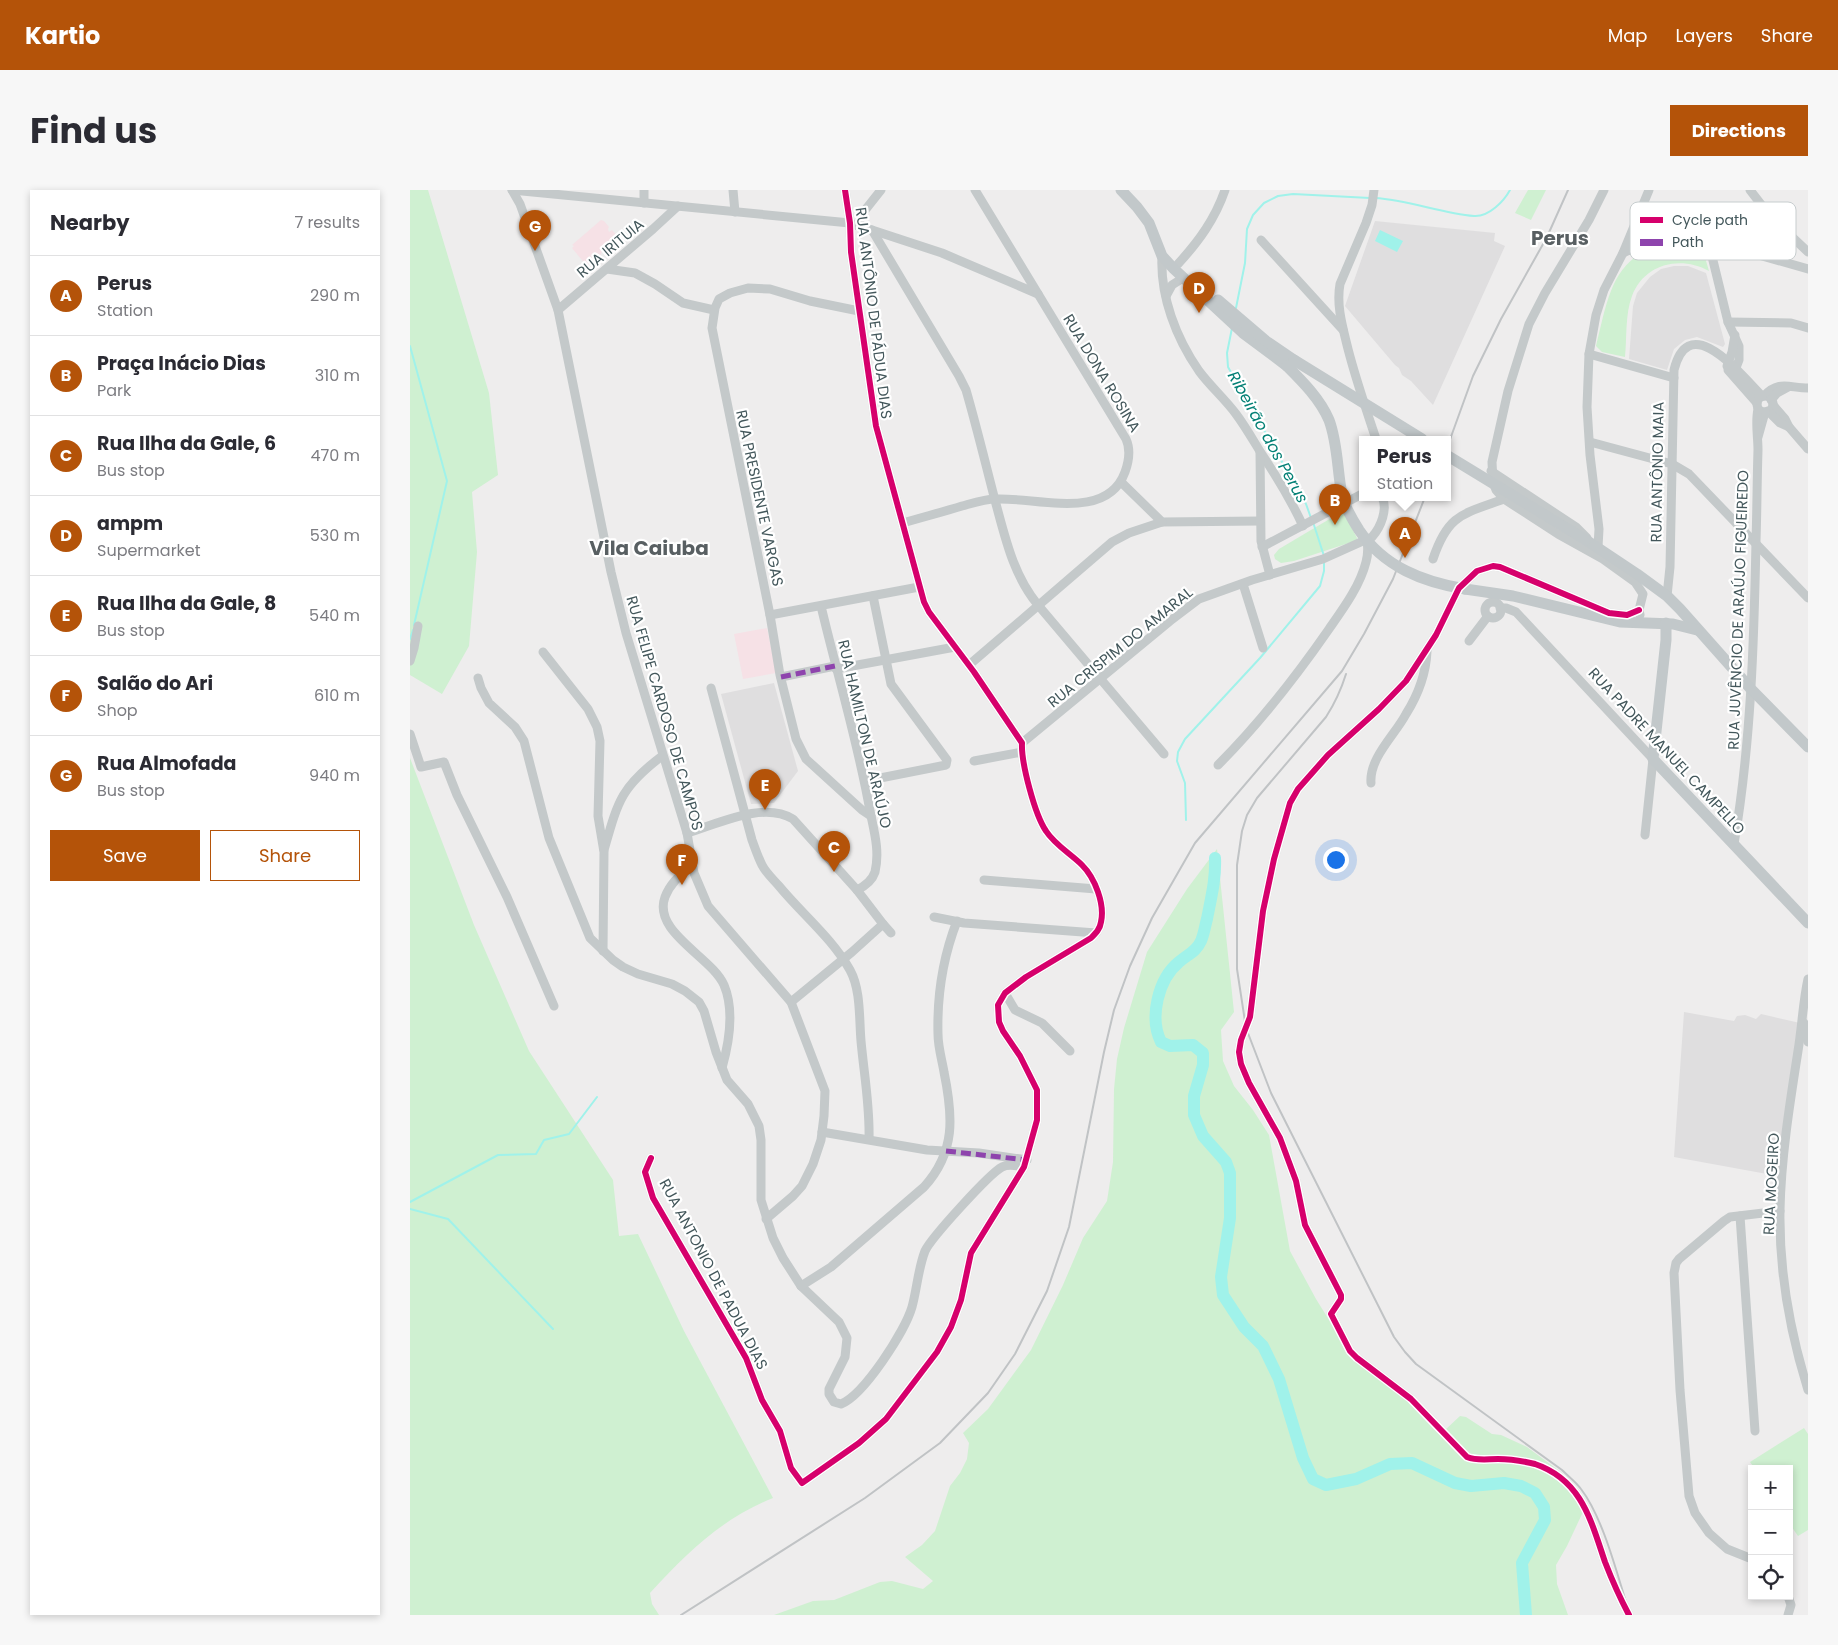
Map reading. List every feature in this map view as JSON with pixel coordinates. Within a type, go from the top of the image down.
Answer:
[{"type":"main road","points":[[1121,190],[1142,214],[1156,239],[1183,278],[1238,323],[1266,341],[1290,363],[1363,403],[1417,436]]},
{"type":"main road","points":[[1156,239],[1162,256],[1176,266],[1226,313]]},
{"type":"main road","points":[[1290,363],[1328,418],[1332,431],[1342,496],[1353,522],[1370,544],[1395,566],[1416,577],[1445,586],[1513,596],[1618,622],[1633,624],[1666,623],[1697,630]]},
{"type":"main road","points":[[1451,458],[1591,543],[1667,596],[1751,689],[1808,747]]},
{"type":"main road","points":[[1653,759],[1666,640],[1666,623]]},
{"type":"main road","name":"RUA PADRE MANUEL CAMPELLO","points":[[1653,759],[1808,922]]},
{"type":"street","points":[[512,190],[854,224],[942,253],[1039,294]]},
{"type":"street","name":"RUA FELIPE CARDOSO DE CAMPOS","points":[[512,190],[520,204],[558,310],[611,572],[626,633],[687,833],[692,866],[708,906],[791,1002],[825,1091],[822,1132],[813,1164],[802,1186],[766,1219]]},
{"type":"street","points":[[644,190],[644,203]]},
{"type":"street","points":[[733,190],[735,212]]},
{"type":"street","name":"RUA ANTÔNIO DE PÁDUA DIAS","points":[[845,190],[854,224],[850,242],[876,426],[919,587],[929,612],[969,665],[1022,748],[1034,803],[1041,823],[1053,840],[1083,866],[1096,890],[1102,913],[1101,922],[1096,933]]},
{"type":"street","points":[[854,224],[881,190]]},
{"type":"street","name":"RUA DONA ROSINA","points":[[975,190],[1129,444],[1128,464],[1121,482]]},
{"type":"street","points":[[1176,266],[1212,222],[1226,190]]},
{"type":"street","points":[[1374,190],[1372,205],[1340,284],[1339,307],[1363,403],[1376,436]]},
{"type":"street","points":[[1604,190],[1589,220],[1545,292],[1529,324],[1508,391],[1491,471],[1496,490],[1504,499],[1558,534],[1603,559],[1635,582],[1643,594],[1639,610],[1640,617],[1646,623]]},
{"type":"street","points":[[1644,202],[1649,190]]},
{"type":"street","points":[[1750,190],[1759,202]]},
{"type":"street","name":"RUA IRITUIA","points":[[558,310],[678,206]]},
{"type":"street","points":[[872,230],[966,390],[1014,567],[1025,587],[1038,605],[1164,754]]},
{"type":"street","points":[[1491,471],[1576,527],[1591,543],[1599,529],[1587,407],[1589,354],[1600,302],[1630,236]]},
{"type":"street","points":[[1261,240],[1344,330]]},
{"type":"street","points":[[1796,241],[1808,252]]},
{"type":"street","points":[[1623,253],[1630,250]]},
{"type":"street","points":[[1162,256],[1162,281],[1166,296],[1176,328],[1191,359],[1205,379],[1237,415],[1287,492],[1304,525]]},
{"type":"street","points":[[1713,260],[1728,322],[1739,346],[1739,360],[1731,369]]},
{"type":"street","points":[[1777,260],[1808,269]]},
{"type":"street","points":[[607,268],[635,273],[683,303],[714,310],[719,299],[730,293],[758,288],[859,311]]},
{"type":"street","points":[[1166,296],[1172,285],[1183,278]]},
{"type":"street","name":"RUA PRESIDENTE VARGAS","points":[[714,310],[713,334],[794,733],[803,754],[834,785],[871,816]]},
{"type":"street","points":[[1728,322],[1791,323],[1808,328]]},
{"type":"street","name":"RUA ANTÔNIO MAIA","points":[[1667,596],[1670,567],[1674,378],[1675,365],[1682,351],[1699,349],[1731,369],[1765,404],[1780,423],[1789,427],[1808,449]]},
{"type":"street","points":[[1589,354],[1674,378]]},
{"type":"street","points":[[1765,404],[1788,387],[1808,388]]},
{"type":"street","name":"RUA JUVÊNCIO DE ARAÚJO FIGUEIREDO","points":[[1734,844],[1743,779],[1751,689],[1758,437],[1765,404]]},
{"type":"street","points":[[1590,442],[1672,464],[1693,477],[1808,598]]},
{"type":"street","points":[[1260,452],[1262,547],[1270,575]]},
{"type":"street","points":[[903,523],[994,498],[1086,503],[1098,500],[1121,482],[1162,522]]},
{"type":"street","points":[[1262,547],[1359,496]]},
{"type":"street","points":[[1432,559],[1448,527],[1455,519],[1504,499]]},
{"type":"street","points":[[1218,765],[1254,728],[1294,680],[1344,607],[1360,578],[1366,562],[1367,540],[1376,533],[1383,516],[1383,501]]},
{"type":"street","points":[[969,665],[1112,542],[1129,533],[1162,522],[1260,521]]},
{"type":"street","name":"RUA CRISPIM DO AMARAL","points":[[1022,748],[1194,602],[1343,551],[1367,540]]},
{"type":"street","points":[[1628,1615],[1606,1565],[1586,1509],[1566,1481],[1550,1470],[1526,1462],[1499,1459],[1480,1460],[1467,1457],[1411,1399],[1350,1351],[1331,1314],[1341,1299],[1341,1295],[1305,1226],[1296,1181],[1280,1138],[1250,1083],[1241,1064],[1239,1052],[1241,1040],[1250,1017],[1263,911],[1274,859],[1290,803],[1298,789],[1328,755],[1379,709],[1406,681],[1427,649],[1459,588],[1477,572],[1493,566],[1514,572],[1609,613],[1627,615],[1639,610]]},
{"type":"street","points":[[1243,584],[1262,648]]},
{"type":"street","points":[[770,615],[919,587]]},
{"type":"street","points":[[865,781],[946,765],[947,760],[889,679],[874,596]]},
{"type":"street","name":"RUA PADRE MANUEL CAMPELLO","points":[[1469,641],[1488,616],[1485,609],[1490,603],[1516,612],[1653,759]]},
{"type":"street","name":"RUA HAMILTON DE ARAÚJO","points":[[821,606],[835,668],[865,781],[875,832],[877,859],[875,874],[866,885],[857,890]]},
{"type":"street","points":[[410,661],[418,626]]},
{"type":"street","points":[[781,676],[885,661],[956,647]]},
{"type":"street","points":[[1371,783],[1372,770],[1376,760],[1407,714],[1421,685],[1426,666],[1427,649]]},
{"type":"street","points":[[543,652],[585,704],[597,727],[600,741],[598,816],[604,852],[603,951]]},
{"type":"street","points":[[478,678],[489,703],[515,727],[524,741],[553,848],[589,936],[603,951],[623,967],[638,974],[672,984],[699,1002],[704,1011],[727,1080],[754,1113],[759,1126],[761,1140],[761,1200],[766,1219],[783,1258],[801,1286],[839,1322],[847,1338],[845,1357],[829,1389],[829,1394],[834,1402],[841,1404],[854,1396],[896,1342],[911,1309],[924,1254],[931,1242],[1000,1168],[1026,1163]]},
{"type":"street","points":[[711,688],[752,840],[763,866],[789,898],[830,942],[854,978],[868,1104],[869,1139]]},
{"type":"street","points":[[410,734],[420,767],[444,762],[455,790],[507,897],[554,1006]]},
{"type":"street","points":[[974,761],[1022,748]]},
{"type":"street","points":[[604,852],[612,822],[623,794],[639,774],[662,756]]},
{"type":"street","points":[[1645,835],[1653,759]]},
{"type":"street","points":[[687,833],[745,815],[763,812],[776,813],[793,819],[857,890],[891,933]]},
{"type":"street","points":[[692,866],[668,890],[664,902],[664,914],[673,931],[717,973],[724,984],[730,1008],[729,1033],[722,1068]]},
{"type":"street","points":[[984,880],[1096,890]]},
{"type":"street","points":[[934,917],[957,921],[1096,933]]},
{"type":"street","points":[[801,1286],[831,1267],[924,1187],[934,1175],[946,1151],[950,1137],[950,1114],[938,1036],[938,1005],[946,960],[957,921]]},
{"type":"street","points":[[791,1002],[882,924]]},
{"type":"street","points":[[1026,1163],[1037,1120],[1037,1090],[1020,1056],[1003,1031],[999,1022],[998,1005],[1005,993],[1026,977],[1085,943],[1096,933]]},
{"type":"street","name":"RUA MOGEIRO","points":[[1808,979],[1791,1092],[1782,1172],[1780,1211],[1781,1250],[1786,1297],[1795,1344],[1806,1374],[1808,1390]]},
{"type":"street","points":[[1005,993],[1015,1010],[1042,1023],[1070,1051]]},
{"type":"street","points":[[1803,1017],[1808,1042]]},
{"type":"street","points":[[822,1132],[927,1150],[1026,1163]]},
{"type":"street","name":"RUA ANTONIO DE PADUA DIAS","points":[[651,1158],[645,1172],[654,1198],[746,1358],[762,1400],[780,1431],[791,1468],[802,1483],[858,1443],[886,1419],[937,1352],[951,1327],[958,1308],[971,1253],[1026,1163]]},
{"type":"street","points":[[1748,1557],[1727,1549],[1714,1537],[1700,1522],[1690,1501],[1681,1402],[1674,1273],[1676,1263],[1690,1249],[1730,1217],[1780,1211]]},
{"type":"street","points":[[1740,1216],[1755,1431]]},
{"type":"street","points":[[1788,1615],[1791,1605],[1789,1600]]},
{"type":"shaded area","points":[[601,220],[609,227],[609,232],[612,230],[619,238],[612,245],[608,246],[609,248],[602,251],[596,259],[594,258],[589,265],[586,265],[572,248],[574,246],[572,245]]},
{"type":"shaded area","points":[[1375,221],[1495,233],[1494,241],[1505,246],[1433,405],[1411,381],[1402,375],[1399,368],[1345,306]]},
{"type":"shaded area","points":[[1674,266],[1688,266],[1706,273],[1725,344],[1723,347],[1697,337],[1685,340],[1674,349],[1667,370],[1629,359],[1633,306],[1637,293],[1650,277],[1661,269]]},
{"type":"shaded area","points":[[767,628],[776,673],[743,679],[734,634]]},
{"type":"shaded area","points":[[774,683],[798,771],[774,803],[751,804],[721,694]]},
{"type":"shaded area","points":[[1684,1012],[1734,1021],[1737,1016],[1745,1015],[1756,1019],[1761,1014],[1800,1023],[1779,1159],[1767,1174],[1674,1157]]},
{"type":"green space","points":[[410,190],[428,190],[489,393],[498,475],[472,492],[477,552],[469,646],[442,694],[410,675]]},
{"type":"green space","points":[[1528,190],[1546,190],[1531,220],[1515,213]]},
{"type":"green space","points":[[1632,260],[1706,260],[1709,271],[1698,266],[1675,263],[1654,270],[1645,276],[1638,285],[1630,303],[1627,318],[1625,357],[1602,352],[1596,346],[1611,291],[1627,264]]},
{"type":"green space","points":[[1343,511],[1358,540],[1294,561],[1281,563],[1275,559],[1274,555],[1279,549]]},
{"type":"green space","points":[[410,758],[474,925],[529,1051],[613,1180],[619,1236],[638,1234],[684,1331],[773,1498],[754,1506],[721,1526],[692,1550],[664,1578],[650,1593],[652,1604],[659,1615],[410,1615]]},
{"type":"green space","points":[[1217,849],[1234,1012],[1221,1030],[1223,1061],[1234,1086],[1253,1110],[1269,1135],[1290,1251],[1334,1328],[1361,1364],[1445,1430],[1460,1416],[1466,1417],[1492,1434],[1501,1435],[1527,1447],[1562,1473],[1579,1490],[1582,1514],[1556,1565],[1557,1584],[1568,1615],[774,1615],[813,1601],[834,1600],[880,1582],[892,1581],[923,1589],[933,1581],[905,1557],[922,1545],[935,1531],[950,1486],[960,1473],[967,1459],[969,1443],[963,1433],[988,1409],[1031,1350],[1063,1285],[1083,1238],[1107,1201],[1113,1162],[1114,1089],[1117,1059],[1124,1028],[1147,952],[1187,889]]},
{"type":"green space","points":[[1804,1428],[1808,1434],[1808,1530],[1798,1536],[1793,1529],[1793,1465],[1752,1465],[1750,1462]]},
{"type":"water","points":[[1380,230],[1403,241],[1397,252],[1375,241]]},
{"type":"waterway","name":"Ribeirão dos Perus","points":[[1375,198],[1480,216],[1500,203],[1510,190]]},
{"type":"waterway","name":"Ribeirão dos Perus","points":[[1236,308],[1245,263],[1247,229],[1253,215],[1264,203],[1278,196],[1293,194],[1370,198]]},
{"type":"waterway","name":"Ribeirão dos Perus","points":[[1232,328],[1227,353],[1228,367],[1306,504],[1311,518]]},
{"type":"waterway","points":[[410,346],[447,481],[414,625]]},
{"type":"waterway","name":"Ribeirão dos Perus","points":[[1313,522],[1324,556]]},
{"type":"waterway","name":"Ribeirão dos Perus","points":[[1186,820],[1185,783],[1177,761],[1178,752],[1185,739],[1260,658],[1320,586],[1324,571],[1324,561]]},
{"type":"waterway","points":[[410,639],[413,630]]},
{"type":"waterway","name":"Ribeirão dos Perus","points":[[1215,858],[1213,888],[1202,938],[1197,948],[1179,962],[1166,978],[1158,999],[1156,1022],[1161,1042],[1170,1046],[1193,1045],[1203,1053],[1203,1065],[1194,1096],[1194,1115],[1203,1136],[1226,1162],[1230,1173],[1230,1218],[1221,1277],[1223,1295],[1244,1327],[1263,1346],[1279,1379],[1303,1458],[1313,1479],[1326,1485],[1356,1479],[1390,1464],[1412,1463],[1455,1483],[1471,1486],[1504,1483],[1521,1486],[1535,1493],[1544,1507],[1545,1520],[1522,1563],[1526,1615]]},
{"type":"waterway","points":[[410,1202],[498,1155],[536,1154],[544,1140],[569,1134],[597,1097]]},
{"type":"waterway","points":[[410,1209],[448,1219],[553,1329]]},
{"type":"railway","points":[[1451,437],[1473,376],[1501,319],[1547,237],[1568,190]]},
{"type":"railway","points":[[681,1615],[865,1498],[940,1443],[988,1393],[1015,1354],[1047,1291],[1069,1227],[1114,1010],[1130,966],[1152,918],[1195,843],[1342,671],[1393,579],[1423,501]]},
{"type":"railway","points":[[1346,674],[1338,696],[1326,717],[1257,798],[1247,815],[1242,831],[1237,865],[1237,969],[1246,1028],[1271,1093],[1394,1337],[1416,1364],[1562,1470],[1579,1486],[1597,1516],[1630,1615]]},
{"type":"marked path","points":[[781,677],[835,666]]},
{"type":"marked path","points":[[946,1151],[1027,1160]]},
{"type":"cycle path","points":[[651,1158],[645,1172],[653,1198],[746,1358],[762,1400],[780,1431],[791,1468],[802,1483],[859,1443],[886,1419],[937,1352],[951,1327],[961,1300],[971,1253],[1024,1167],[1037,1120],[1037,1090],[1020,1056],[1003,1031],[999,1022],[998,1005],[1005,993],[1026,977],[1091,938],[1099,929],[1101,922],[1102,907],[1100,899],[1095,884],[1087,870],[1054,841],[1046,831],[1037,813],[1026,775],[1022,743],[974,672],[929,612],[924,602],[876,426],[851,252],[850,223],[845,190]]},
{"type":"cycle path","points":[[1629,1615],[1619,1596],[1589,1517],[1574,1491],[1564,1480],[1551,1471],[1535,1464],[1512,1460],[1467,1457],[1411,1399],[1350,1351],[1331,1314],[1341,1299],[1341,1295],[1305,1225],[1296,1181],[1280,1138],[1249,1083],[1241,1064],[1239,1052],[1241,1040],[1250,1017],[1263,911],[1274,859],[1290,803],[1298,789],[1328,755],[1379,709],[1406,681],[1436,635],[1459,588],[1477,571],[1493,566],[1500,567],[1609,613],[1627,615],[1639,610]]},
{"type":"place","name":"Rua Almofada","points":[[535,251]]},
{"type":"place","name":"ampm","points":[[1199,313]]},
{"type":"place","name":"Praça Inácio Dias","points":[[1335,525]]},
{"type":"place","name":"Perus","points":[[1405,558]]},
{"type":"place","name":"Rua Ilha da Gale, 8","points":[[765,810]]},
{"type":"place","name":"Rua Ilha da Gale, 6","points":[[834,872]]},
{"type":"place","name":"Salão do Ari","points":[[682,885]]},
{"type":"district","name":"Perus","points":[[1560,238]]},
{"type":"district","name":"Vila Caiuba","points":[[649,548]]}]
